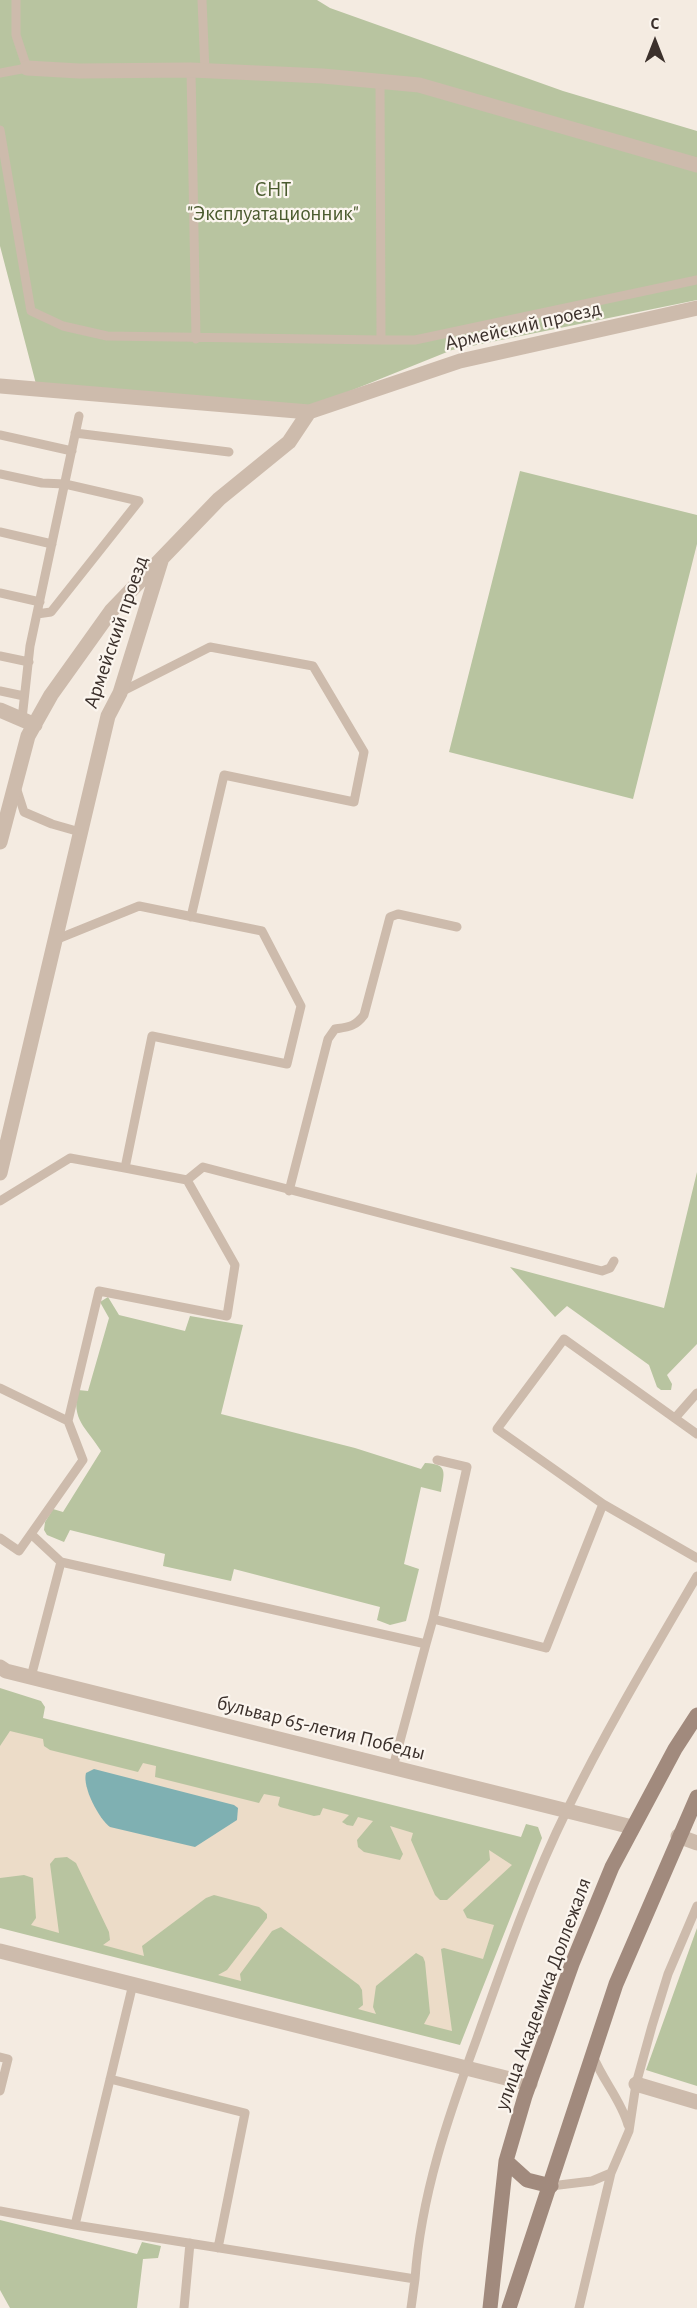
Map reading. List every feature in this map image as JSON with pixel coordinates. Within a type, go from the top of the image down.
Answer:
[{"type":"main road","name":"улица Академика Доллежаля","points":[[490,2308],[506,2162],[530,2084],[572,1964],[612,1867],[680,1741],[697,1715]]},
{"type":"main road","points":[[680,1741],[697,1739]]},
{"type":"main road","points":[[509,2308],[616,1984],[678,1836],[697,1797]]},
{"type":"main road","points":[[506,2162],[527,2180],[551,2186]]},
{"type":"street","points":[[27,68],[79,71],[198,70],[419,85],[697,165]]},
{"type":"street","name":"Армейский проезд","points":[[0,1173],[108,716],[120,693],[162,558],[219,499],[289,442],[309,412],[460,361],[697,308]]},
{"type":"street","points":[[0,386],[309,412]]},
{"type":"street","points":[[0,843],[28,736],[28,722],[51,695],[111,611],[162,558]]},
{"type":"street","points":[[0,710],[28,722]]},
{"type":"street","name":"бульвар 65-летия Победы","points":[[0,1667],[31,1677],[632,1827]]},
{"type":"street","points":[[678,1836],[697,1843]]},
{"type":"street","points":[[0,1951],[530,2084]]},
{"type":"street","points":[[636,2084],[697,2102]]},
{"type":"lane","points":[[0,73],[27,68],[16,35],[16,0]]},
{"type":"lane","points":[[196,339],[198,70],[202,0]]},
{"type":"lane","points":[[380,81],[381,340]]},
{"type":"lane","points":[[0,130],[31,311],[63,326],[106,336],[196,339],[415,340],[697,280]]},
{"type":"lane","points":[[28,722],[24,696],[37,614],[79,417]]},
{"type":"lane","points":[[75,433],[229,452]]},
{"type":"lane","points":[[0,435],[72,450]]},
{"type":"lane","points":[[0,474],[42,483],[65,484],[139,501],[51,612],[37,614]]},
{"type":"lane","points":[[0,532],[52,544]]},
{"type":"lane","points":[[0,593],[40,602]]},
{"type":"lane","points":[[120,693],[210,647],[313,666],[364,752],[354,802],[224,775],[191,917]]},
{"type":"lane","points":[[0,656],[29,662]]},
{"type":"lane","points":[[0,692],[24,696]]},
{"type":"lane","points":[[15,785],[24,812],[52,824],[81,832]]},
{"type":"lane","points":[[55,940],[140,906],[262,932],[301,1006],[287,1064],[152,1036],[125,1168]]},
{"type":"lane","points":[[289,1191],[328,1039],[334,1029],[350,1027],[358,1023],[364,1015],[390,917],[398,914],[457,927]]},
{"type":"lane","points":[[0,1201],[70,1158],[187,1180],[235,1265],[227,1317],[99,1291],[68,1421],[83,1460],[19,1551],[0,1538]]},
{"type":"lane","points":[[187,1180],[203,1167],[602,1271],[610,1269],[614,1261]]},
{"type":"lane","points":[[697,1434],[564,1339],[496,1429],[603,1504],[697,1558]]},
{"type":"lane","points":[[0,1388],[68,1421]]},
{"type":"lane","points":[[675,1418],[697,1393]]},
{"type":"lane","points":[[393,1767],[434,1619],[467,1467],[437,1460]]},
{"type":"lane","points":[[434,1619],[546,1648],[603,1504]]},
{"type":"lane","points":[[31,1534],[61,1562],[426,1644]]},
{"type":"lane","points":[[31,1677],[61,1562]]},
{"type":"lane","points":[[411,2308],[423,2206],[444,2132],[509,1947],[567,1811],[646,1662],[697,1576]]},
{"type":"lane","points":[[579,2308],[611,2173],[629,2131],[636,2084],[668,1974],[697,1906]]},
{"type":"lane","points":[[75,2225],[133,1984]]},
{"type":"lane","points":[[593,2056],[599,2071],[622,2106],[629,2131]]},
{"type":"lane","points":[[0,2057],[8,2059],[0,2091]]},
{"type":"lane","points":[[110,2079],[245,2113],[218,2248]]},
{"type":"lane","points":[[551,2186],[592,2181],[611,2173]]},
{"type":"lane","points":[[0,2211],[190,2244],[415,2279]]},
{"type":"lane","points":[[184,2308],[190,2244]]},
{"type":"green space","name":"СНТ \"Эксплуатационник\"","points":[[0,0],[317,0],[330,8],[563,91],[697,131],[697,300],[452,350],[308,408],[36,384],[0,246]]},
{"type":"green space","points":[[520,471],[697,515],[697,544],[633,799],[449,752]]},
{"type":"green space","points":[[697,1172],[697,1344],[667,1375],[672,1384],[671,1390],[661,1390],[657,1387],[649,1365],[567,1306],[555,1317],[510,1267],[664,1308]]},
{"type":"green space","points":[[108,1297],[119,1315],[185,1331],[190,1316],[243,1325],[221,1414],[355,1448],[421,1469],[425,1463],[438,1465],[441,1468],[444,1475],[441,1492],[421,1487],[404,1564],[419,1569],[406,1621],[390,1625],[377,1620],[380,1607],[234,1569],[231,1581],[163,1566],[165,1554],[70,1530],[64,1542],[47,1535],[44,1530],[45,1522],[53,1509],[63,1512],[101,1451],[81,1423],[76,1400],[78,1390],[88,1391],[109,1318],[100,1302]]},
{"type":"green space","points":[[0,1688],[41,1701],[45,1707],[43,1718],[521,1837],[526,1824],[538,1827],[542,1838],[460,2045],[0,1928]]},
{"type":"green space","points":[[697,1928],[697,2086],[646,2070]]},
{"type":"green space","points":[[0,2220],[137,2254],[142,2242],[161,2246],[158,2258],[143,2259],[137,2308],[10,2308],[0,2290]]},
{"type":"shaded area","points":[[10,1731],[43,1739],[44,1746],[50,1750],[138,1772],[143,1763],[156,1766],[155,1777],[259,1803],[264,1794],[280,1797],[278,1805],[280,1807],[314,1816],[320,1815],[323,1808],[349,1815],[342,1822],[347,1825],[353,1826],[358,1817],[373,1821],[357,1840],[358,1847],[364,1852],[400,1860],[403,1854],[390,1826],[413,1833],[411,1840],[435,1895],[440,1900],[447,1900],[490,1860],[489,1850],[512,1865],[463,1910],[467,1918],[494,1925],[483,1959],[441,1949],[452,2031],[424,2024],[430,2013],[425,1962],[423,1957],[416,1953],[376,1986],[373,2007],[376,2014],[358,2009],[363,2005],[362,1990],[359,1985],[281,1927],[272,1931],[240,1974],[241,1981],[218,1975],[227,1970],[267,1918],[267,1914],[259,1907],[214,1895],[206,1898],[142,1946],[144,1956],[103,1945],[110,1940],[109,1932],[76,1863],[67,1857],[55,1858],[50,1864],[59,1933],[31,1925],[36,1918],[33,1878],[24,1875],[0,1878],[0,1746]]},
{"type":"water","points":[[94,1769],[234,1805],[238,1808],[237,1820],[195,1847],[110,1827],[97,1810],[89,1794],[85,1779],[86,1773]]}]
